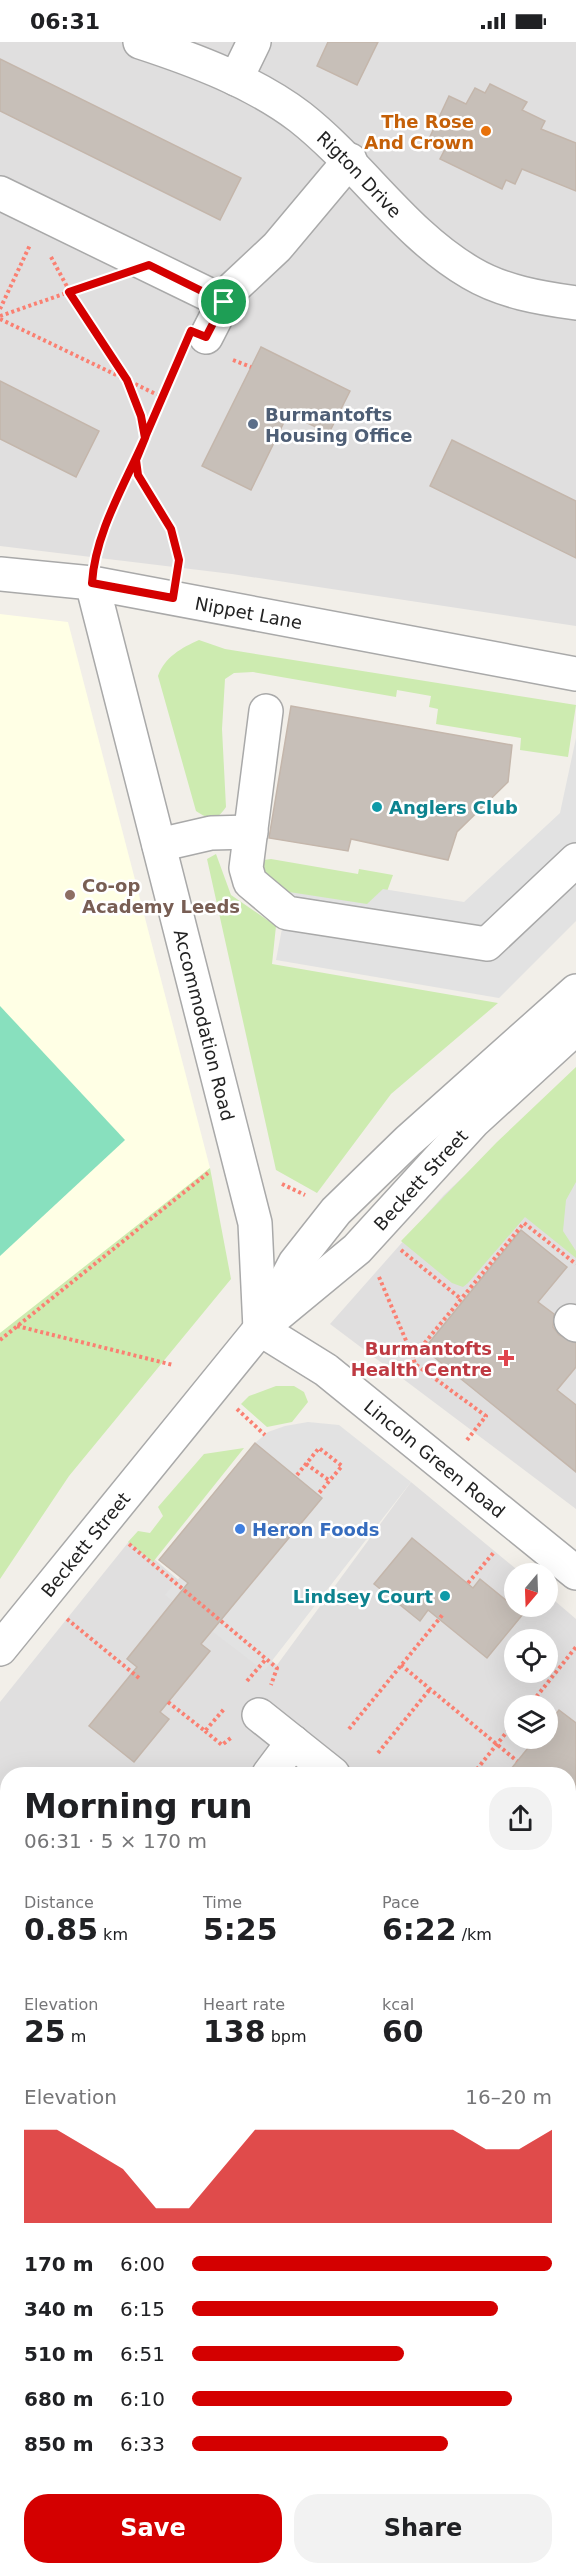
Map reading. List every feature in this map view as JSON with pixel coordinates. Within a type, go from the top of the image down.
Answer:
[{"type":"street","name":"Rigton Drive","points":[[140,42],[236,79],[299,116],[350,160],[420,236],[472,274],[525,295],[576,303]]},
{"type":"street","points":[[236,79],[254,42]]},
{"type":"street","points":[[206,337],[229,292],[277,247],[350,160]]},
{"type":"street","points":[[0,193],[42,220],[160,270],[224,302]]},
{"type":"street","name":"Nippet Lane","points":[[0,574],[92,583],[576,674]]},
{"type":"street","name":"Accommodation Road","points":[[92,583],[255,1222],[260,1329]]},
{"type":"street","name":"Nippet Lane","points":[[318,625],[576,653]]},
{"type":"street","points":[[266,711],[246,868],[250,882],[287,913],[487,944],[576,860]]},
{"type":"street","points":[[159,845],[211,833],[251,832]]},
{"type":"street","name":"Beckett Street","points":[[535,1026],[576,978]]},
{"type":"street","name":"Beckett Street","points":[[0,1649],[260,1329],[295,1263],[336,1211],[408,1141],[576,990]]},
{"type":"street","name":"Beckett Street","points":[[260,1329],[357,1249],[473,1122],[576,1028]]},
{"type":"street","name":"Lincoln Green Road","points":[[260,1329],[326,1370],[576,1573]]},
{"type":"street","points":[[259,1714],[324,1767]]},
{"type":"street","points":[[274,1767],[293,1742]]},
{"type":"path","points":[[42,220],[51,256],[69,292],[127,380],[141,416],[145,438]]},
{"type":"path","points":[[0,309],[42,220]]},
{"type":"path","points":[[0,318],[69,292],[160,270]]},
{"type":"path","points":[[0,318],[162,398]]},
{"type":"path","points":[[92,583],[94,557],[191,331],[206,337]]},
{"type":"path","points":[[136,460],[138,475],[171,529],[174,539],[179,560],[173,598]]},
{"type":"path","points":[[0,1340],[210,1172]]},
{"type":"path","points":[[413,1357],[524,1223],[576,1264]]},
{"type":"path","points":[[393,1244],[461,1299]]},
{"type":"path","points":[[377,1273],[415,1364],[486,1416],[466,1441]]},
{"type":"path","points":[[17,1326],[173,1365]]},
{"type":"path","points":[[231,1403],[265,1435]]},
{"type":"path","points":[[297,1474],[319,1448],[342,1466],[319,1493]]},
{"type":"path","points":[[306,1464],[330,1481]]},
{"type":"path","points":[[121,1538],[277,1668],[259,1714],[222,1745],[168,1702]]},
{"type":"path","points":[[468,1583],[499,1545]]},
{"type":"path","points":[[349,1729],[444,1612]]},
{"type":"path","points":[[59,1613],[139,1678]]},
{"type":"path","points":[[538,1695],[576,1647]]},
{"type":"path","points":[[243,1686],[266,1659]]},
{"type":"path","points":[[401,1665],[517,1761]]},
{"type":"path","points":[[378,1753],[430,1689]]},
{"type":"path","points":[[205,1731],[228,1704]]},
{"type":"path","points":[[479,1767],[504,1736]]},
{"type":"shaded area","points":[[0,42],[576,42],[576,626],[232,574],[0,546]]},
{"type":"shaded area","name":"Co-op Academy Leeds","points":[[0,614],[68,622],[210,1168],[0,1340]]},
{"type":"shaded area","points":[[576,738],[576,921],[499,998],[276,960],[289,892],[367,904],[383,889],[464,902],[560,813]]},
{"type":"shaded area","points":[[576,1070],[576,1509],[330,1324],[444,1195]]},
{"type":"shaded area","points":[[576,1182],[576,1251],[563,1231],[566,1200]]},
{"type":"shaded area","points":[[308,1422],[339,1425],[411,1482],[264,1671],[165,1595],[180,1577],[226,1614],[321,1498],[255,1443],[268,1432]]},
{"type":"shaded area","points":[[411,1482],[509,1563],[504,1563],[504,1617],[558,1617],[558,1604],[576,1619],[576,1767],[0,1767],[0,1702],[131,1539],[277,1665]]},
{"type":"green space","points":[[199,640],[225,649],[576,705],[568,757],[520,750],[521,738],[436,724],[438,709],[429,707],[431,696],[397,690],[396,697],[253,672],[234,673],[225,679],[222,729],[226,807],[216,817],[205,816],[196,811],[158,676],[165,663],[174,654]]},
{"type":"green space","points":[[216,854],[231,895],[276,926],[272,964],[498,1003],[391,1094],[317,1193],[276,1170],[207,859]]},
{"type":"green space","points":[[271,859],[358,874],[359,869],[393,875],[385,897],[372,906],[298,896],[283,890],[260,870],[264,860]]},
{"type":"green space","points":[[0,1006],[125,1140],[0,1256]]},
{"type":"green space","points":[[576,1067],[576,1258],[525,1217],[468,1283],[463,1287],[452,1283],[401,1241],[497,1142]]},
{"type":"green space","points":[[210,1168],[231,1279],[69,1476],[0,1579],[0,1333]]},
{"type":"green space","points":[[276,1386],[294,1386],[304,1392],[308,1402],[292,1422],[267,1427],[241,1404],[249,1396]]},
{"type":"green space","points":[[244,1448],[153,1562],[128,1542],[138,1531],[150,1533],[163,1516],[158,1507],[204,1454]]},
{"type":"building","points":[[328,42],[378,42],[357,85],[317,66]]},
{"type":"building","points":[[0,59],[241,178],[220,220],[0,111]]},
{"type":"building","name":"The Rose And Crown","points":[[490,84],[527,102],[522,110],[545,121],[541,129],[576,143],[576,191],[522,169],[515,184],[506,180],[502,189],[440,159],[445,149],[428,141],[449,96],[466,104],[475,88],[485,93]]},
{"type":"building","name":"Burmantofts Housing Office","points":[[261,347],[350,391],[329,433],[288,414],[251,490],[202,466]]},
{"type":"building","points":[[0,381],[99,431],[76,477],[0,439]]},
{"type":"building","points":[[452,440],[576,501],[576,558],[430,486]]},
{"type":"building","name":"Anglers Club","points":[[291,706],[512,745],[508,782],[457,832],[448,860],[351,839],[348,851],[269,838]]},
{"type":"building","name":"Burmantofts Health Centre","points":[[521,1230],[567,1267],[538,1302],[554,1314],[553,1327],[559,1335],[576,1343],[576,1367],[557,1390],[576,1405],[576,1472],[424,1349]]},
{"type":"building","points":[[255,1443],[322,1498],[201,1644],[210,1651],[160,1712],[169,1719],[134,1762],[89,1726],[137,1667],[127,1659],[188,1583],[159,1560]]},
{"type":"building","name":"Lindsey Court","points":[[412,1538],[473,1588],[480,1579],[504,1599],[504,1617],[521,1617],[511,1629],[504,1629],[504,1637],[487,1658],[428,1610],[420,1621],[374,1584]]},
{"type":"building","points":[[559,1710],[576,1723],[576,1767],[513,1767],[527,1749],[558,1749]]},
{"type":"place","name":"The Rose And Crown","points":[[486,131]]},
{"type":"place","name":"Burmantofts Housing Office","points":[[253,424]]},
{"type":"place","name":"Anglers Club","points":[[377,807]]},
{"type":"place","name":"Co-op Academy Leeds","points":[[70,895]]},
{"type":"place","name":"Burmantofts Health Centre","points":[[506,1358]]},
{"type":"place","name":"Heron Foods","points":[[240,1529]]},
{"type":"place","name":"Lindsey Court","points":[[445,1596]]},
{"type":"route","points":[[224,302],[149,265],[69,292],[106,352],[127,380],[141,416],[145,438],[136,460],[138,475],[171,529],[179,560],[173,598],[92,583],[94,557],[136,460],[191,331],[206,337],[224,302]]}]
